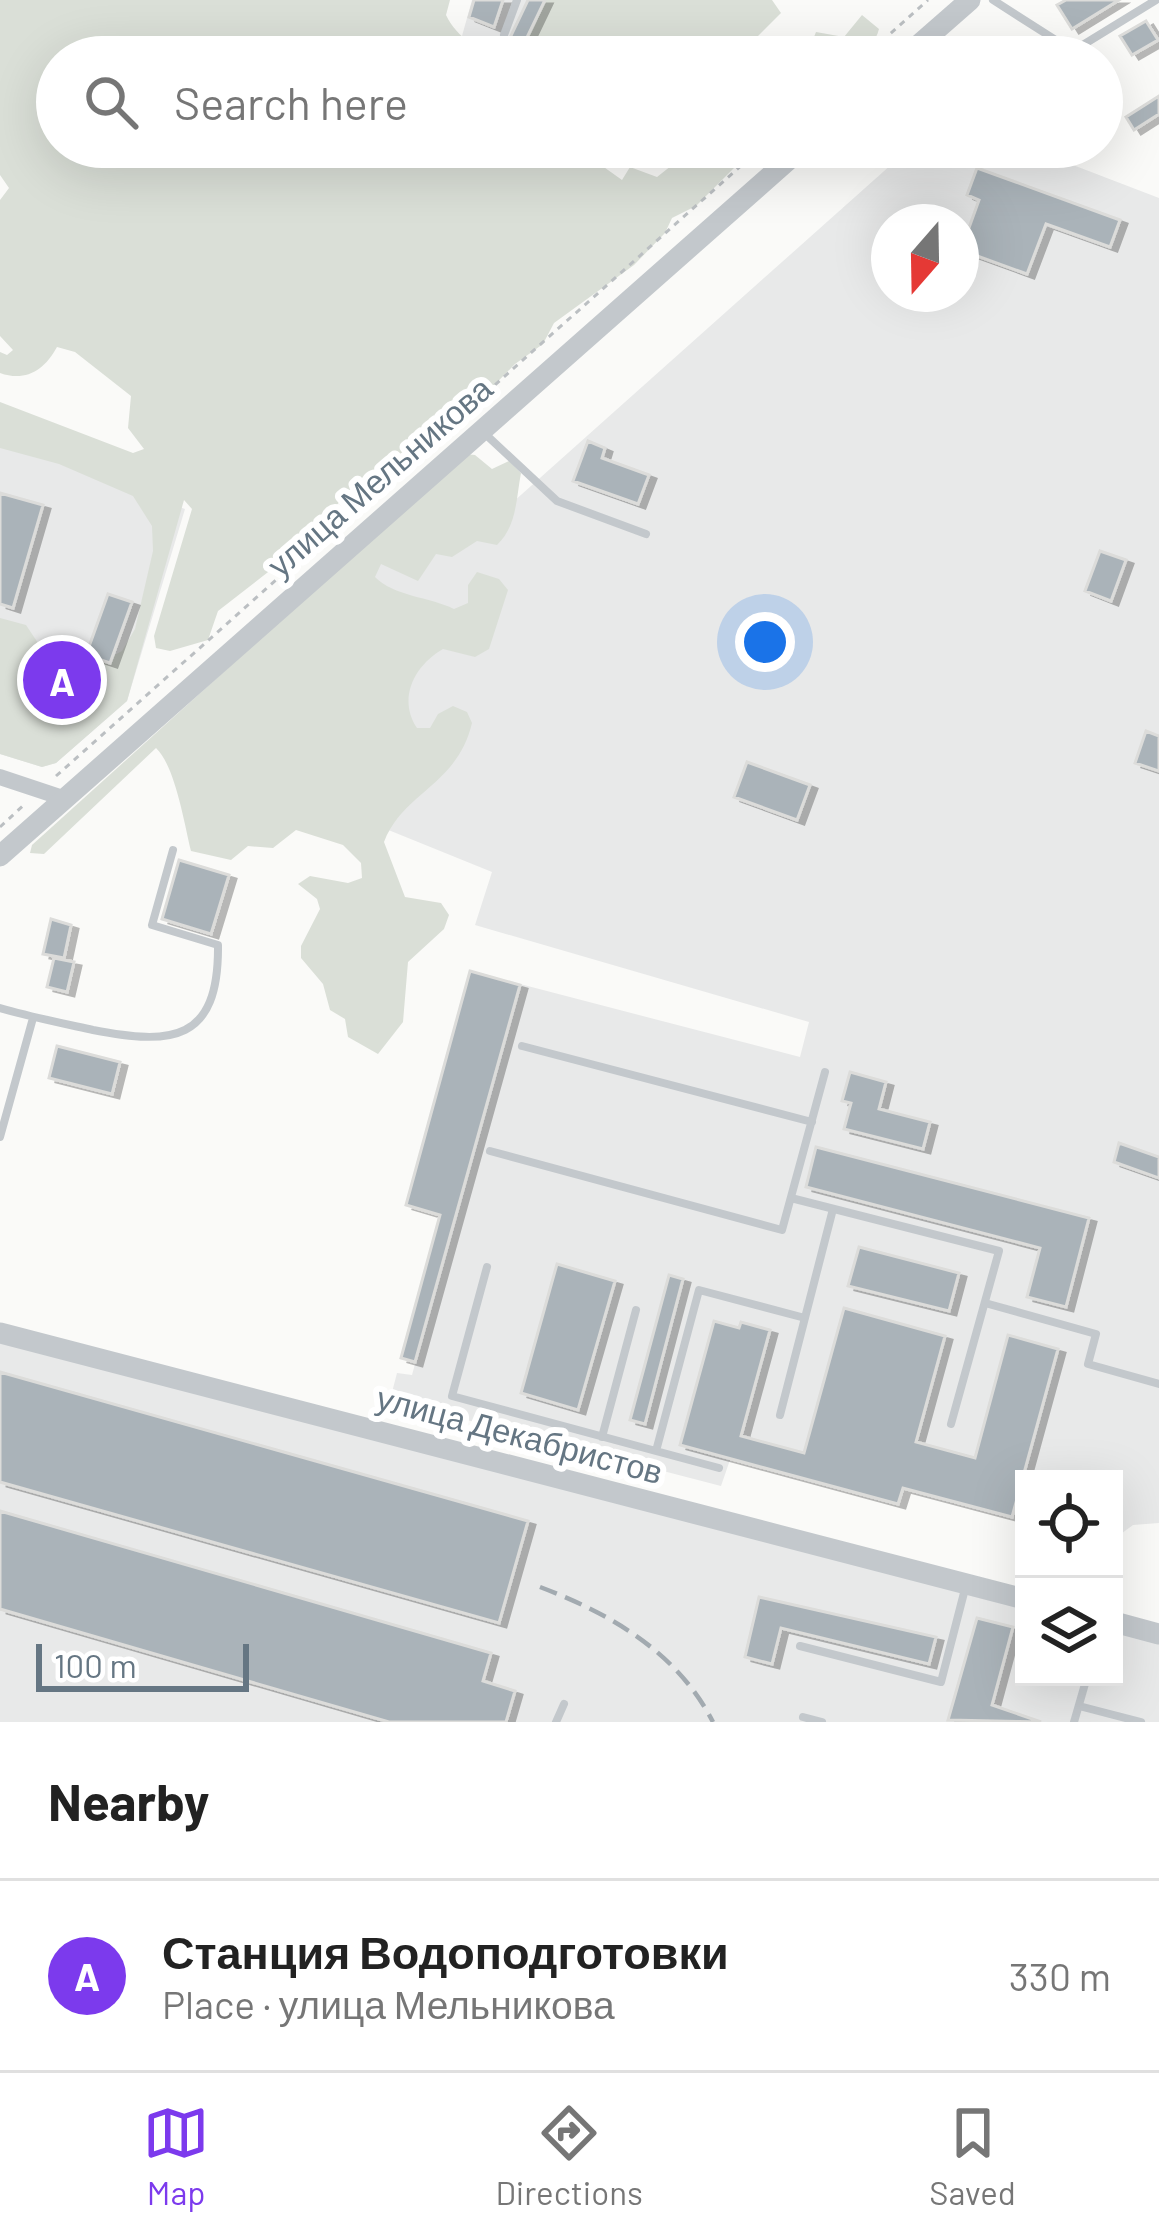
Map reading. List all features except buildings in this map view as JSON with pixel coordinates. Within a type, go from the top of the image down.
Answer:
[{"type":"street","points":[[929,36],[970,0]]},
{"type":"street","name":"улица Мельникова","points":[[0,856],[779,168]]},
{"type":"street","points":[[0,778],[63,798]]},
{"type":"street","name":"улица Декабристов","points":[[0,1333],[1015,1597]]},
{"type":"street","points":[[1123,1624],[1159,1634]]},
{"type":"lane","points":[[504,35],[517,0]]},
{"type":"lane","points":[[992,0],[1049,36]]},
{"type":"lane","points":[[1097,36],[1156,0]]},
{"type":"lane","points":[[481,430],[557,501],[646,534]]},
{"type":"lane","points":[[0,1007],[153,1041],[173,1039],[202,1013],[218,966],[218,945],[152,926],[173,850]]},
{"type":"lane","points":[[0,1137],[33,1018]]},
{"type":"lane","points":[[523,1046],[812,1122]]},
{"type":"lane","points":[[490,1151],[782,1230],[825,1072]]},
{"type":"lane","points":[[790,1198],[999,1251],[951,1424]]},
{"type":"lane","points":[[781,1414],[833,1209]]},
{"type":"lane","points":[[487,1267],[452,1396],[719,1468]]},
{"type":"lane","points":[[656,1451],[699,1290],[805,1318]]},
{"type":"lane","points":[[985,1303],[1096,1334],[1088,1364],[1159,1384]]},
{"type":"lane","points":[[602,1437],[636,1310]]},
{"type":"lane","points":[[800,1646],[941,1682],[966,1584]]},
{"type":"lane","points":[[1074,1722],[1085,1686]]},
{"type":"lane","points":[[556,1722],[564,1704]]},
{"type":"lane","points":[[1079,1706],[1141,1722]]},
{"type":"lane","points":[[803,1717],[822,1722]]},
{"type":"path","points":[[887,36],[928,0]]},
{"type":"path","points":[[0,827],[738,168]]},
{"type":"shaded area","points":[[0,0],[450,0],[446,15],[462,36],[36,36],[36,168],[605,168],[622,180],[629,168],[657,177],[668,168],[734,168],[696,206],[672,218],[665,233],[634,265],[554,323],[543,344],[515,364],[472,408],[453,415],[443,436],[416,445],[401,470],[375,472],[343,497],[313,537],[218,611],[208,640],[170,651],[156,648],[154,636],[192,509],[184,500],[127,701],[56,763],[42,767],[0,754],[0,618],[26,625],[38,643],[26,683],[27,701],[66,712],[79,703],[103,661],[122,651],[135,629],[153,551],[152,526],[133,496],[59,464],[0,448],[0,402],[133,453],[144,449],[128,428],[131,396],[75,352],[57,347],[33,372],[0,373],[0,352],[7,355],[13,350],[0,336],[0,200],[9,188],[0,175]]},
{"type":"shaded area","points":[[472,0],[545,0],[528,36],[462,36]]},
{"type":"shaded area","points":[[545,0],[772,0],[781,13],[758,36],[528,36]]},
{"type":"shaded area","points":[[862,15],[879,29],[876,36],[845,36]]},
{"type":"shaded area","points":[[887,168],[1081,168],[1159,198],[1159,1523],[1133,1525],[1123,1532],[1123,1470],[1015,1470],[1012,1517],[903,1488],[898,1504],[731,1457],[721,1486],[390,1400],[397,1373],[412,1375],[520,984],[800,1057],[809,1022],[475,925],[492,872],[169,741],[424,507],[486,526]]},
{"type":"shaded area","points":[[0,440],[185,509],[127,701],[56,763],[42,767],[0,754]]},
{"type":"shaded area","points":[[465,454],[475,455],[492,469],[509,461],[521,473],[515,512],[504,538],[497,545],[477,541],[452,557],[436,554],[418,581],[381,564],[375,577],[392,588],[454,609],[468,603],[468,585],[477,572],[499,579],[508,590],[489,649],[475,657],[443,649],[424,664],[412,683],[409,705],[417,728],[430,728],[438,714],[453,706],[467,712],[472,723],[455,761],[404,811],[384,842],[405,897],[441,903],[449,915],[444,929],[408,962],[403,1022],[378,1054],[348,1037],[345,1019],[330,1010],[323,984],[301,958],[301,946],[320,909],[317,899],[298,884],[310,876],[348,883],[362,878],[361,863],[343,845],[296,830],[273,848],[248,846],[231,860],[191,851],[174,781],[156,748],[44,854],[30,853],[32,845]]},
{"type":"shaded area","points":[[0,1343],[1015,1602],[1015,1686],[1123,1686],[1123,1629],[1159,1639],[1159,1722],[0,1722]]},
{"type":"railway","points":[[540,1587],[640,1638],[681,1675],[713,1722]]},
{"type":"place","name":"Станция Водоподготовки","points":[[62,680]]}]
